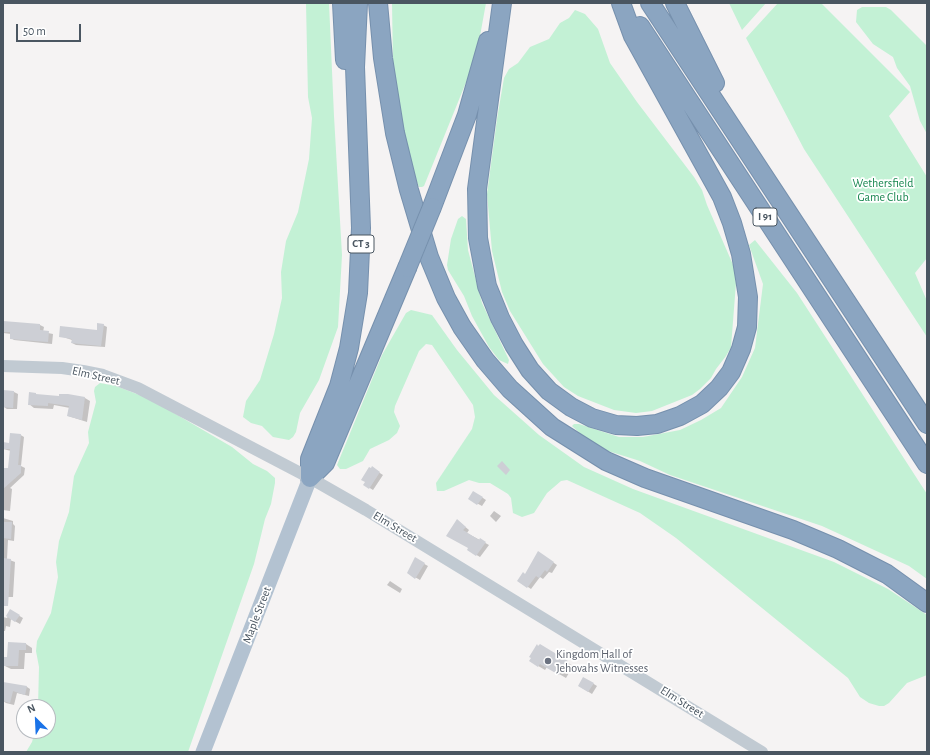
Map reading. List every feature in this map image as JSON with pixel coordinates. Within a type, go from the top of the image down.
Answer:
[{"type":"highway","points":[[342,3],[347,116],[357,146]]},
{"type":"highway","name":"CT 3","points":[[310,478],[310,459],[339,386],[349,348],[356,312],[361,242],[355,67],[358,3]]},
{"type":"highway","points":[[378,3],[383,58],[395,133],[409,190],[429,257],[446,298],[462,327],[485,360],[510,389],[556,430],[606,461],[645,478],[794,530],[838,549],[887,574],[927,603]]},
{"type":"highway","name":"CT 3","points":[[310,478],[325,463],[432,206],[473,97],[484,59],[496,3]]},
{"type":"highway","points":[[502,3],[481,153],[477,196],[478,238],[488,286],[500,318],[518,352],[533,373],[549,390],[571,408],[592,418],[616,425],[637,426],[657,424],[680,416],[702,404],[719,388],[731,372],[741,349],[747,327],[748,297],[741,254],[722,197],[633,36],[621,3]]},
{"type":"highway","name":"I 91","points":[[625,3],[927,464]]},
{"type":"highway","name":"I 91","points":[[650,3],[927,424]]},
{"type":"highway","points":[[675,3],[724,102],[738,137]]},
{"type":"main road","name":"Maple Street","points":[[203,752],[310,478]]},
{"type":"street","name":"Elm Street","points":[[3,366],[62,368],[104,375],[123,381],[310,478],[470,572],[762,752]]},
{"type":"green space","points":[[306,3],[329,3],[342,255],[338,327],[319,380],[300,413],[296,432],[289,440],[273,437],[262,426],[251,423],[243,417],[246,401],[260,380],[274,334],[282,298],[281,272],[286,241],[298,212],[309,159],[312,118],[308,97]]},
{"type":"green space","points":[[392,3],[486,3],[480,36],[471,70],[424,186],[422,187],[419,187],[411,167],[401,122],[393,66]]},
{"type":"green space","points":[[729,3],[766,3],[742,30]]},
{"type":"green space","name":"Wethersfield Game Club","points":[[778,3],[821,3],[910,92],[889,116],[927,177],[927,258],[915,273],[927,301],[927,337],[804,149],[746,38]]},
{"type":"green space","points":[[862,7],[886,7],[891,10],[927,46],[927,134],[920,121],[910,86],[897,68],[893,57],[873,44],[856,22],[857,10]]},
{"type":"green space","points":[[575,10],[585,14],[598,29],[610,63],[637,102],[694,177],[702,190],[734,267],[736,283],[731,347],[726,356],[711,378],[692,395],[652,411],[636,413],[614,410],[578,396],[564,387],[543,364],[510,311],[502,292],[492,251],[487,194],[504,78],[509,69],[518,63],[530,47],[549,39],[560,23],[569,18]]},
{"type":"green space","points":[[462,216],[466,219],[468,250],[482,303],[509,360],[508,364],[499,360],[489,347],[472,316],[464,296],[448,270],[447,265],[451,239],[458,219]]},
{"type":"green space","points":[[755,240],[797,293],[927,494],[927,579],[909,566],[822,526],[670,475],[640,461],[608,451],[583,436],[572,426],[574,424],[579,424],[619,437],[643,437],[680,430],[721,408],[742,377],[755,348],[763,284],[749,245]]},
{"type":"green space","points":[[411,310],[432,315],[457,350],[494,395],[539,435],[584,467],[633,489],[834,562],[888,589],[927,615],[927,675],[907,683],[889,703],[884,706],[869,703],[860,697],[848,678],[676,538],[640,513],[567,480],[561,481],[547,493],[534,513],[522,517],[513,513],[511,498],[508,494],[490,483],[479,483],[469,480],[444,491],[437,491],[436,483],[472,429],[475,417],[473,405],[432,345],[426,344],[419,351],[395,406],[394,412],[400,426],[397,433],[389,440],[370,449],[363,461],[346,469],[340,469],[337,465],[382,355],[406,313]]},
{"type":"green space","points":[[100,383],[116,386],[150,399],[232,447],[253,464],[267,471],[275,478],[271,504],[265,519],[254,564],[188,752],[26,752],[33,739],[56,739],[56,699],[38,699],[39,667],[36,651],[37,641],[51,613],[58,577],[56,562],[59,541],[69,512],[74,476],[89,443],[88,432],[96,402],[94,391],[95,387]]},
{"type":"building","points":[[3,321],[40,324],[40,330],[49,331],[48,342],[10,339],[10,332],[3,332]]},
{"type":"building","points":[[97,323],[104,324],[101,346],[71,343],[72,339],[59,337],[60,326],[97,330]]},
{"type":"building","points":[[3,390],[14,391],[13,408],[3,407]]},
{"type":"building","points":[[29,392],[59,396],[59,394],[68,394],[85,397],[82,420],[67,416],[69,406],[48,403],[48,406],[28,405]]},
{"type":"building","points":[[10,433],[21,434],[18,465],[21,465],[21,473],[3,489],[3,468],[8,468],[10,449],[3,449],[3,442],[9,443]]},
{"type":"building","points":[[502,461],[510,470],[506,475],[497,466]]},
{"type":"building","points":[[372,466],[380,472],[369,489],[363,485],[365,482],[361,480],[369,467],[371,468]]},
{"type":"building","points":[[473,491],[483,497],[477,505],[468,499]]},
{"type":"building","points":[[457,519],[466,527],[463,530],[479,540],[480,538],[486,542],[476,556],[467,550],[468,548],[446,536]]},
{"type":"building","points":[[3,522],[12,522],[11,539],[3,538]]},
{"type":"building","points":[[538,551],[554,562],[547,572],[545,570],[539,578],[536,576],[527,588],[517,581],[523,572],[525,574]]},
{"type":"building","points":[[415,557],[425,563],[415,579],[407,573]]},
{"type":"building","points":[[3,558],[11,559],[8,606],[3,606]]},
{"type":"building","points":[[10,609],[20,615],[15,622],[6,616]]},
{"type":"building","points":[[8,642],[26,643],[26,650],[19,650],[18,666],[3,666],[4,657],[7,657]]},
{"type":"building","name":"Kingdom Hall of Jehovahs Witnesses","points":[[537,644],[538,646],[540,644],[568,661],[559,675],[540,664],[538,667],[529,661],[531,658],[529,657]]},
{"type":"building","points":[[583,677],[594,683],[588,692],[578,686]]},
{"type":"building","points":[[3,682],[27,686],[25,695],[13,691],[10,703],[3,701]]},
{"type":"place","name":"Kingdom Hall of Jehovahs Witnesses","points":[[548,661]]}]
